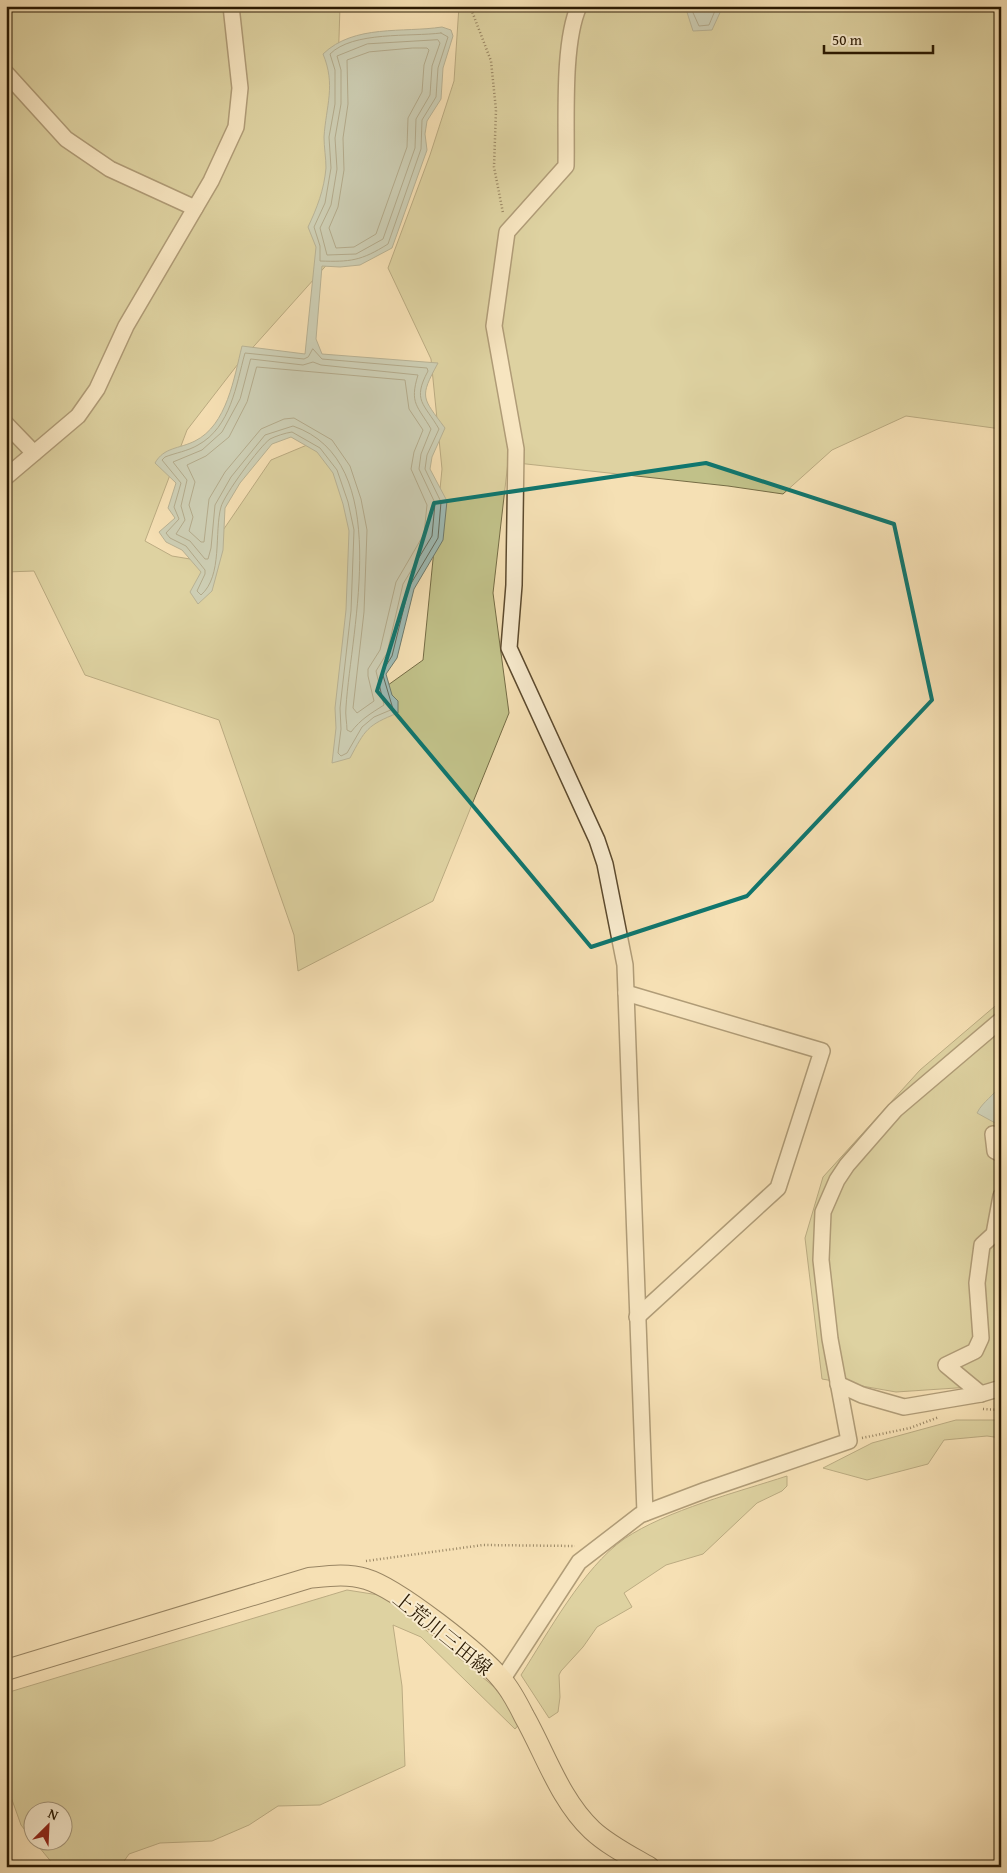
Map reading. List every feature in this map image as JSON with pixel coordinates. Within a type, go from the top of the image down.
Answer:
[{"type":"main road","name":"上荒川三田線","points":[[6,1670],[309,1578],[340,1575],[366,1579],[396,1592],[468,1649],[502,1680],[524,1716],[564,1794],[592,1829],[619,1850],[649,1867]]},
{"type":"street","points":[[6,477],[78,416],[97,389],[126,326],[211,181],[236,127],[240,88],[231,6]]},
{"type":"street","points":[[579,6],[573,20],[568,81],[566,166],[507,232],[494,326],[516,449],[514,585],[509,648],[597,840],[605,864],[626,965],[637,1317],[646,1514]]},
{"type":"street","points":[[6,73],[66,139],[110,169],[195,208]]},
{"type":"street","points":[[6,424],[34,453]]},
{"type":"street","points":[[626,993],[822,1051],[778,1188],[637,1317]]},
{"type":"street","points":[[502,1680],[579,1562],[599,1546],[646,1514],[706,1490],[849,1441],[838,1384],[821,1260],[823,1212],[837,1180],[847,1165],[895,1110],[1001,1020]]},
{"type":"street","points":[[993,1134],[995,1151],[1001,1154]]},
{"type":"street","points":[[982,1402],[946,1365],[975,1351],[981,1338],[977,1283],[982,1245],[994,1234],[1001,1196]]},
{"type":"street","points":[[838,1384],[862,1395],[904,1407],[982,1402],[1001,1388]]},
{"type":"path","points":[[470,6],[491,61],[496,110],[494,167],[507,232]]},
{"type":"path","points":[[982,1402],[1001,1410]]},
{"type":"path","points":[[849,1441],[910,1428],[945,1416]]},
{"type":"path","points":[[363,1562],[371,1559],[483,1545],[599,1546]]},
{"type":"highlighted area","points":[[706,463],[894,524],[932,700],[747,896],[591,947],[377,691],[434,503]]},
{"type":"green space","points":[[6,6],[340,6],[332,259],[238,364],[187,430],[145,541],[172,556],[202,561],[271,460],[319,440],[372,516],[349,713],[423,660],[442,469],[431,359],[388,268],[430,155],[454,81],[459,6],[1001,6],[1001,429],[906,416],[832,450],[783,494],[728,486],[508,462],[493,593],[509,713],[433,901],[298,971],[294,935],[219,720],[85,675],[34,571],[6,572]]},
{"type":"green space","points":[[1001,1001],[1001,1385],[896,1392],[822,1379],[805,1238],[823,1177],[920,1070]]},
{"type":"green space","points":[[956,1420],[1001,1420],[1001,1438],[987,1436],[944,1440],[928,1464],[867,1480],[823,1468],[872,1443]]},
{"type":"green space","points":[[787,1476],[787,1486],[782,1491],[757,1503],[703,1554],[666,1565],[624,1593],[632,1607],[597,1627],[583,1647],[561,1671],[559,1675],[560,1697],[558,1712],[549,1718],[521,1675],[567,1602],[609,1551],[624,1539],[661,1519],[703,1503]]},
{"type":"green space","points":[[347,1590],[385,1596],[493,1686],[521,1722],[515,1729],[421,1637],[393,1625],[402,1686],[405,1766],[320,1805],[278,1806],[249,1825],[212,1841],[160,1843],[129,1854],[120,1867],[51,1867],[53,1864],[41,1850],[72,1850],[72,1800],[22,1800],[22,1826],[21,1825],[6,1783],[6,1693]]},
{"type":"water","points":[[685,6],[723,6],[712,30],[693,31]]},
{"type":"water","points":[[442,27],[451,30],[453,36],[443,68],[441,99],[427,121],[425,134],[427,150],[392,248],[360,265],[322,266],[316,339],[322,354],[438,363],[428,384],[426,397],[432,410],[445,428],[432,457],[430,469],[447,501],[443,540],[414,589],[397,658],[386,674],[392,695],[398,701],[398,713],[373,725],[359,741],[350,758],[332,763],[336,728],[335,708],[346,610],[349,531],[333,473],[317,452],[291,437],[272,444],[240,483],[225,508],[223,550],[212,591],[198,604],[190,592],[201,572],[182,550],[166,542],[159,532],[175,518],[168,508],[176,483],[155,463],[167,451],[195,441],[206,434],[215,424],[232,386],[242,346],[305,354],[316,247],[308,227],[320,199],[326,168],[324,137],[330,86],[327,65],[323,54],[335,44],[364,34]]},
{"type":"water","points":[[1001,1084],[1001,1123],[997,1124],[977,1113]]}]
